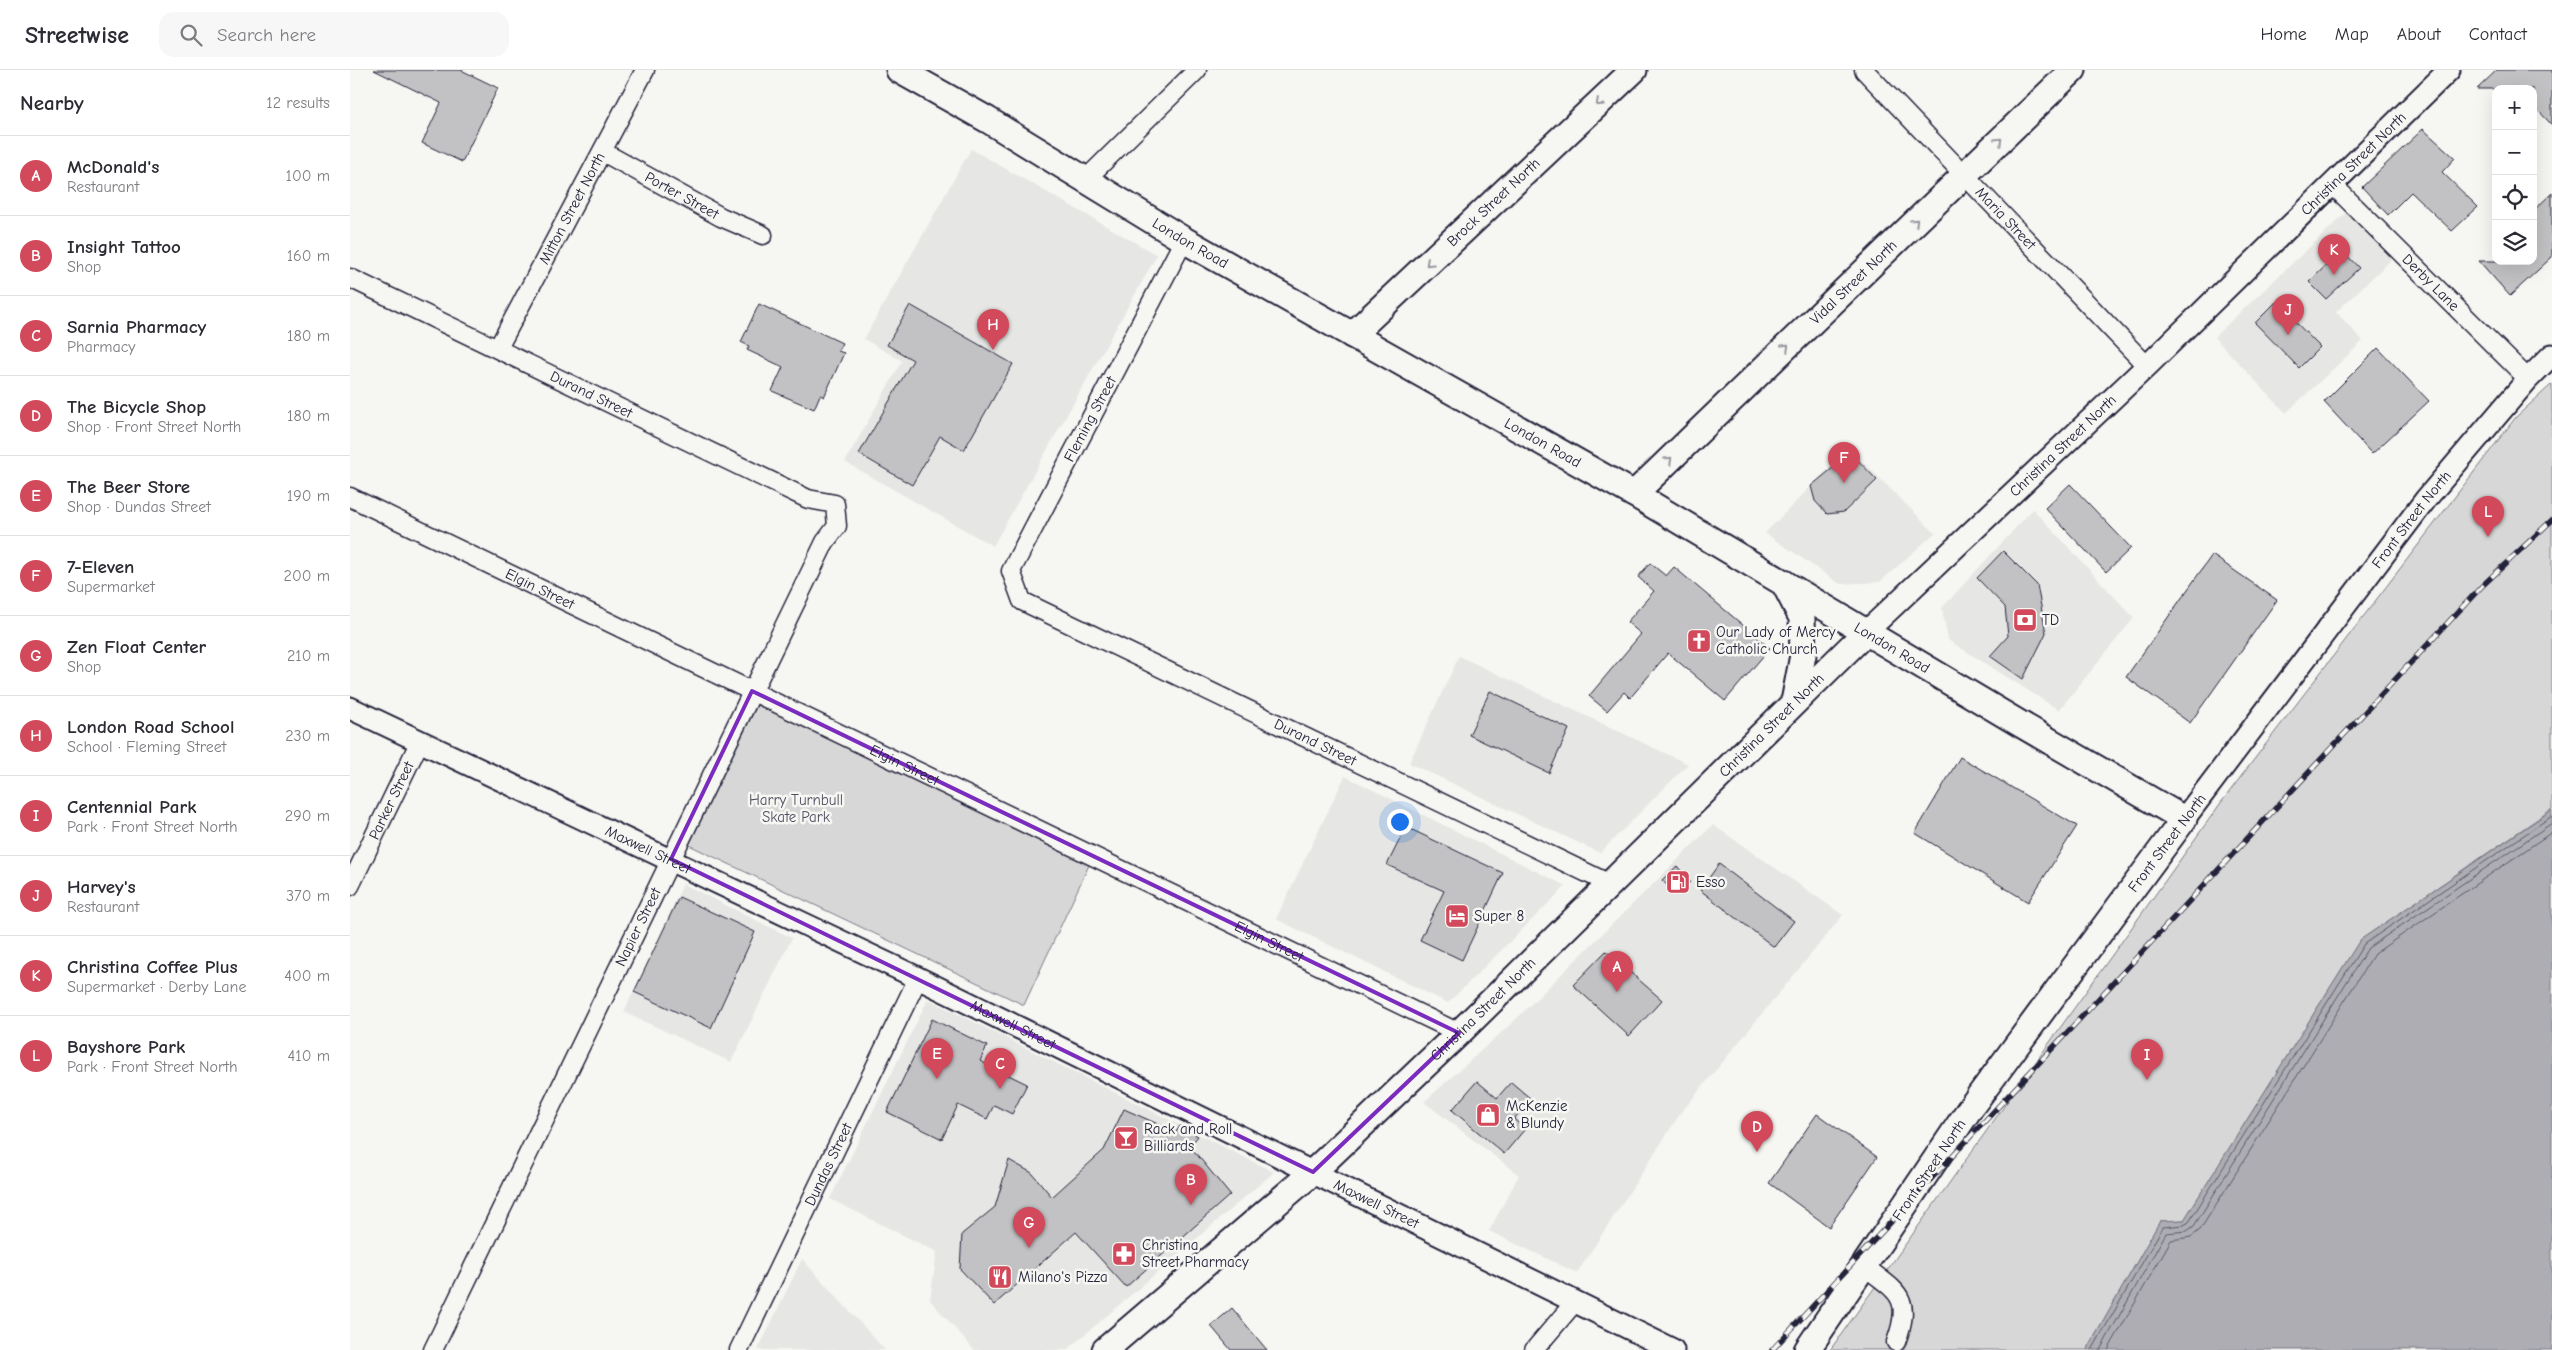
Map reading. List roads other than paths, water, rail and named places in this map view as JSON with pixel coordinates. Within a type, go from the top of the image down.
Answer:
[{"type":"main road","name":"London Road","points":[[899,70],[988,120],[1184,240],[1634,494],[2184,819]]},
{"type":"main road","name":"Brock Street North","points":[[1352,335],[1634,70]]},
{"type":"main road","name":"Vidal Street North","points":[[1634,494],[2073,70]]},
{"type":"main road","points":[[1784,583],[1802,618],[1804,655],[1794,702]]},
{"type":"main road","name":"Christina Street North","points":[[1105,1350],[1313,1172],[1459,1033],[1866,632]]},
{"type":"main road","name":"Front Street North","points":[[1807,1350],[1971,1107],[2184,819]]},
{"type":"street","name":"Mitton Street North","points":[[498,348],[645,70]]},
{"type":"street","points":[[1085,180],[1197,70]]},
{"type":"street","name":"Maria Street","points":[[1864,70],[2148,366]]},
{"type":"street","name":"Christina Street North","points":[[1866,632],[2148,366],[2449,70]]},
{"type":"street","name":"Porter Street","points":[[603,152],[720,217],[763,235]]},
{"type":"street","name":"Derby Lane","points":[[2333,185],[2528,379]]},
{"type":"street","name":"Fleming Street","points":[[1022,601],[1011,571],[1184,240]]},
{"type":"street","name":"Durand Street","points":[[350,278],[808,499],[835,504]]},
{"type":"street","name":"Front Street North","points":[[2184,819],[2426,500],[2528,379],[2552,355]]},
{"type":"street","name":"Elgin Street","points":[[350,497],[1459,1033]]},
{"type":"street","name":"Napier Street","points":[[432,1350],[825,542],[837,526],[835,504]]},
{"type":"street","name":"Durand Street","points":[[1022,601],[1610,884]]},
{"type":"street","name":"Maxwell Street","points":[[350,708],[918,978],[1313,1172],[1574,1303],[1673,1350]]},
{"type":"street","name":"Parker Street","points":[[350,886],[420,741]]},
{"type":"street","name":"Dundas Street","points":[[739,1350],[918,978]]},
{"type":"street","points":[[1864,1266],[1898,1292],[1904,1308],[1903,1323],[1896,1342]]},
{"type":"street","points":[[1534,1350],[1574,1303]]},
{"type":"water","points":[[2552,810],[2552,1350],[2087,1350],[2160,1221],[2184,1220],[2360,940]]},
{"type":"railway","points":[[1772,1350],[2482,586],[2552,520]]},
{"type":"place","name":"Christina Coffee Plus","points":[[2334,275]]},
{"type":"place","name":"Harvey's","points":[[2288,335]]},
{"type":"place","name":"London Road School","points":[[993,350]]},
{"type":"place","name":"7-Eleven","points":[[1844,483]]},
{"type":"place","name":"Bayshore Park","points":[[2488,537]]},
{"type":"place","name":"TD","points":[[2025,620]]},
{"type":"place","name":"Our Lady of Mercy Catholic Church","points":[[1699,641]]},
{"type":"place","name":"Esso","points":[[1678,882]]},
{"type":"place","name":"Super 8","points":[[1457,916]]},
{"type":"place","name":"McDonald's","points":[[1617,992]]},
{"type":"place","name":"The Beer Store","points":[[937,1079]]},
{"type":"place","name":"Centennial Park","points":[[2147,1080]]},
{"type":"place","name":"Sarnia Pharmacy","points":[[1000,1089]]},
{"type":"place","name":"McKenzie & Blundy","points":[[1488,1115]]},
{"type":"place","name":"Rack and Roll Billiards","points":[[1126,1138]]},
{"type":"place","name":"The Bicycle Shop","points":[[1757,1152]]},
{"type":"place","name":"Insight Tattoo","points":[[1191,1205]]},
{"type":"place","name":"Zen Float Center","points":[[1029,1248]]},
{"type":"place","name":"Christina Street Pharmacy","points":[[1124,1254]]},
{"type":"place","name":"Milano's Pizza","points":[[1000,1277]]},
{"type":"park label","name":"Harry Turnbull Skate Park","points":[[796,808]]}]
